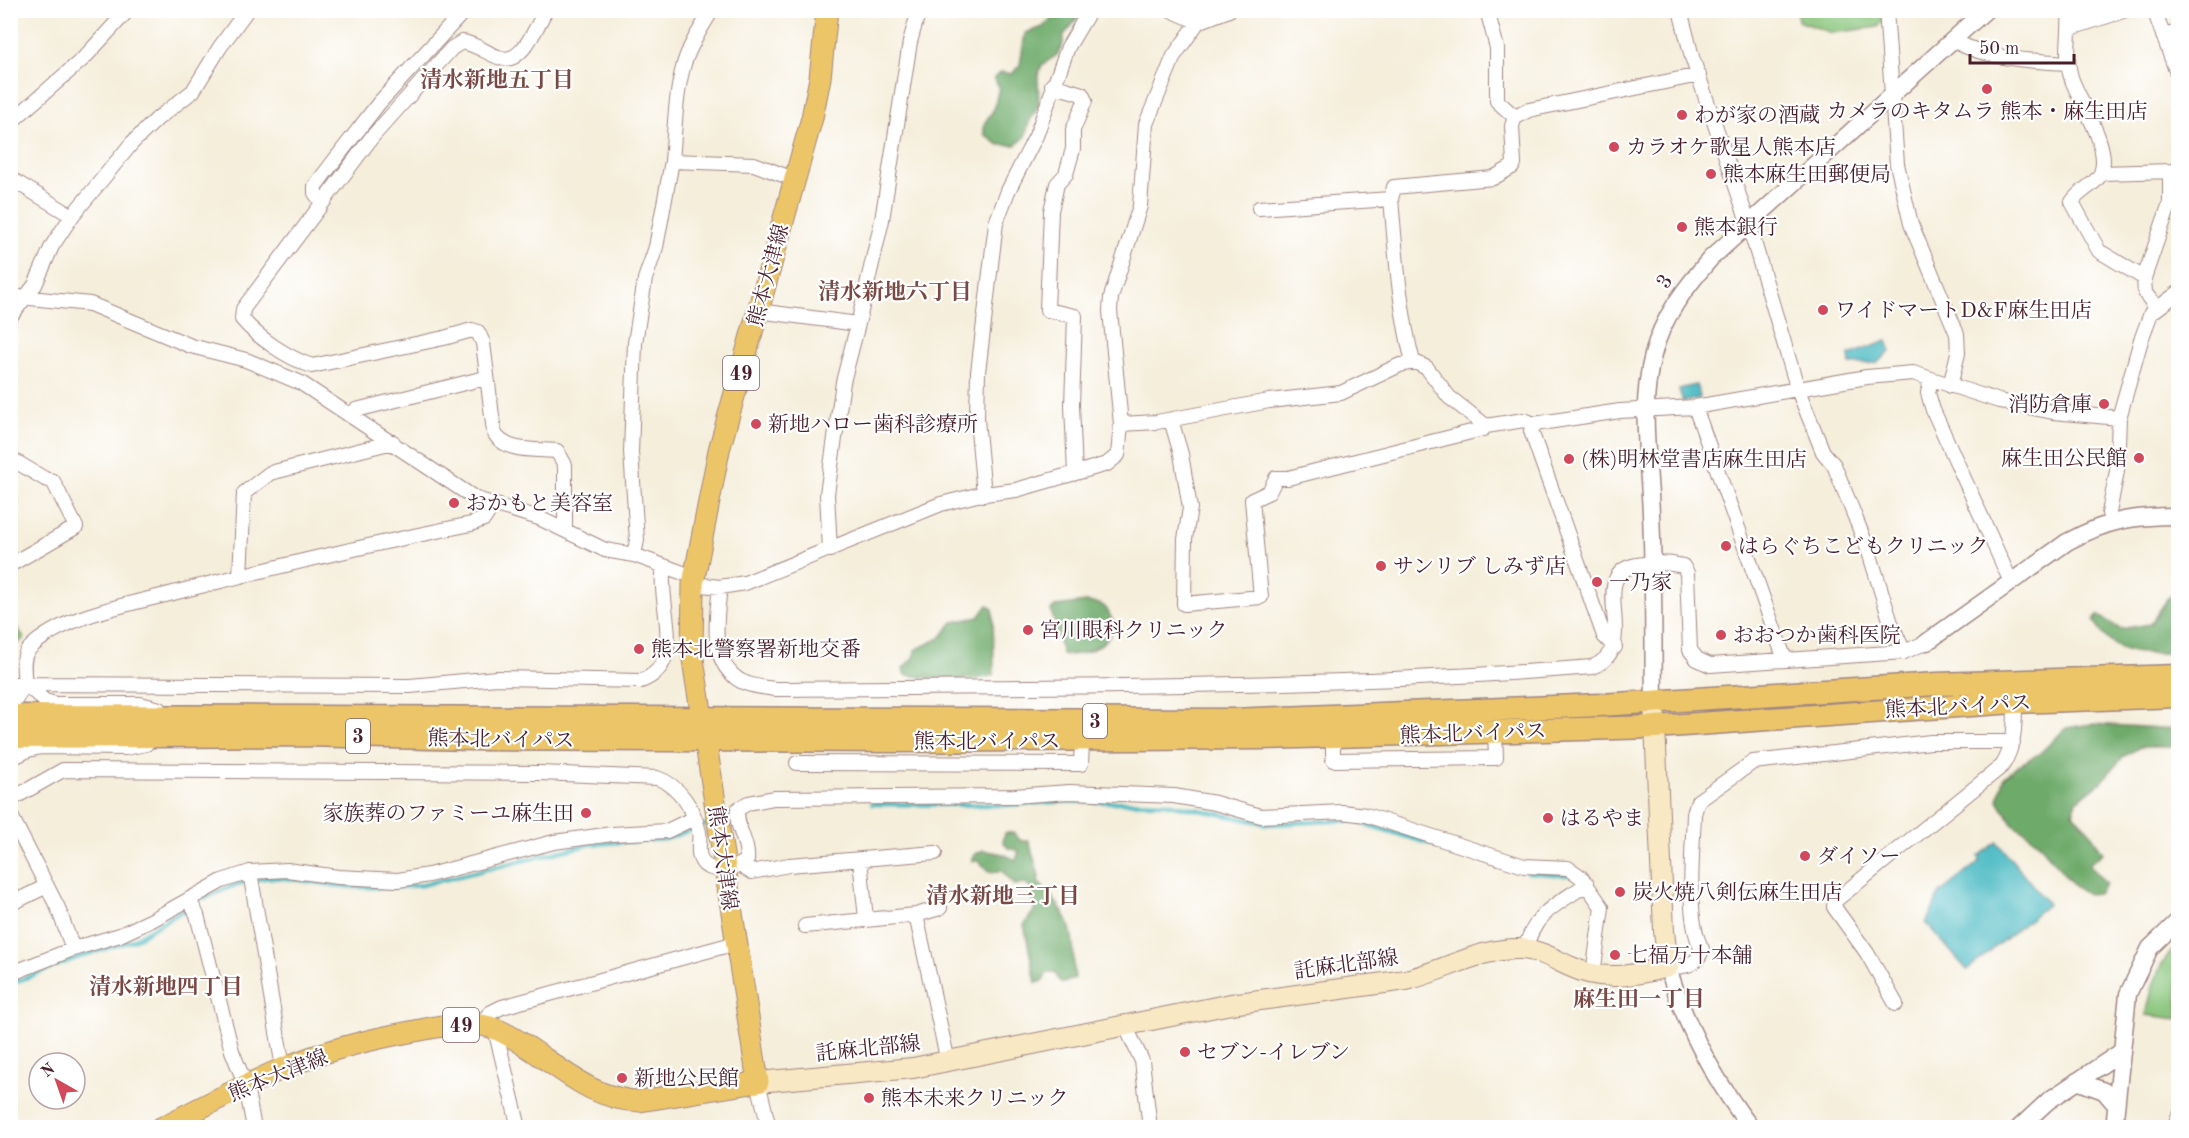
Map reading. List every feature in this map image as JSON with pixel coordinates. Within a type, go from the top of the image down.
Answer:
[{"type":"highway","name":"熊本北バイパス","points":[[10,737],[187,726],[703,717],[1086,721],[1233,720],[1522,709],[1937,684],[2178,676]]},
{"type":"highway","name":"熊本北バイパス","points":[[10,716],[187,726],[706,740],[1082,741],[1655,728],[2015,702],[2178,696]]},
{"type":"main road","name":"熊本大津線","points":[[758,1082],[736,943],[733,867],[706,740],[692,653],[694,581],[718,450],[796,180],[820,78],[827,10]]},
{"type":"main road","points":[[1654,701],[1664,931],[1668,967]]},
{"type":"main road","name":"託麻北部線","points":[[758,1082],[891,1071],[948,1062],[1231,1004],[1406,981],[1434,974],[1479,955],[1502,949],[1525,949],[1550,956],[1593,975],[1617,978],[1668,967]]},
{"type":"main road","name":"熊本大津線","points":[[161,1128],[283,1068],[385,1036],[438,1026],[488,1027]]},
{"type":"main road","name":"49","points":[[488,1027],[529,1047],[598,1094],[620,1101],[640,1101],[758,1082]]},
{"type":"street","points":[[10,123],[84,58],[129,10]]},
{"type":"street","points":[[10,317],[34,285],[52,246],[72,216],[132,143],[157,119],[193,91],[220,47],[248,10]]},
{"type":"street","points":[[322,203],[315,193],[315,186],[379,103],[465,10]]},
{"type":"street","points":[[546,10],[519,54],[510,59],[501,59],[471,43],[462,42],[452,48],[372,137],[243,309],[242,319],[250,329],[301,362],[312,366],[472,330],[482,335],[485,378],[494,432],[498,440],[506,446],[557,451],[562,455],[565,465],[565,530]]},
{"type":"street","points":[[634,555],[637,540],[631,452],[635,343],[645,279],[656,247],[672,161],[679,86],[684,63],[712,10]]},
{"type":"street","points":[[830,550],[827,494],[843,382],[882,220],[910,42],[919,10]]},
{"type":"street","points":[[984,495],[984,474],[976,419],[978,372],[996,223],[1008,191],[1036,136],[1052,85],[1068,47],[1090,10]]},
{"type":"street","points":[[1171,10],[1197,22]]},
{"type":"street","points":[[10,296],[90,304],[191,346],[274,370],[301,383],[476,499],[539,518],[605,550],[634,555],[664,566],[694,581],[720,587],[745,583],[941,504],[1005,492],[1075,473],[1107,464],[1118,455],[1120,424],[1110,311],[1111,297],[1140,206],[1146,123],[1174,56],[1197,22],[1229,10]]},
{"type":"street","points":[[1487,10],[1497,48],[1497,101],[1515,117]]},
{"type":"street","points":[[1680,10],[1748,222],[1798,390],[1823,452],[1834,465],[1869,552],[1891,623],[1904,652]]},
{"type":"street","points":[[1886,10],[1894,94],[1897,164],[1911,224],[1958,334],[1958,353],[1950,386]]},
{"type":"street","name":"3","points":[[1654,701],[1653,562],[1645,410],[1647,381],[1653,352],[1680,295],[1711,258],[1748,222],[1986,10]]},
{"type":"street","points":[[2069,10],[2071,28],[2068,63],[2072,80],[2100,144],[2103,159],[2101,173]]},
{"type":"street","points":[[2071,28],[2126,10]]},
{"type":"street","points":[[2154,10],[2178,76]]},
{"type":"street","points":[[2163,36],[2178,32]]},
{"type":"street","points":[[1953,40],[1965,47],[1991,53],[2068,63]]},
{"type":"street","points":[[1413,362],[1402,321],[1391,199],[1394,187],[1499,176],[1514,164],[1512,126],[1515,117],[1529,110],[1699,75]]},
{"type":"street","points":[[1052,85],[1082,94],[1085,101],[1073,130],[1073,149],[1066,174],[1057,184],[1047,267],[1047,310],[1075,316],[1072,405],[1075,473]]},
{"type":"street","points":[[672,161],[754,164],[796,180]]},
{"type":"street","points":[[2145,278],[2099,251],[2072,202],[2076,195],[2101,173],[2176,169]]},
{"type":"street","points":[[2156,307],[2145,292],[2145,278],[2170,203],[2170,177],[2176,169]]},
{"type":"street","points":[[13,180],[72,216]]},
{"type":"street","points":[[1259,208],[1391,199]]},
{"type":"street","points":[[2111,522],[2109,513],[2117,471],[2119,418],[2141,340],[2156,307],[2173,300],[2178,293]]},
{"type":"street","points":[[758,311],[858,324]]},
{"type":"street","points":[[1120,424],[1171,420],[1269,401],[1341,393],[1400,365],[1413,362],[1427,368],[1449,397],[1486,426]]},
{"type":"street","points":[[1171,420],[1181,454],[1190,508],[1185,538],[1184,604],[1261,597],[1252,500],[1269,492],[1276,478],[1288,478],[1483,429],[1486,426],[1524,420],[1534,424],[1620,411],[1695,407],[1895,374],[1913,374],[1999,401],[2053,412],[2119,418]]},
{"type":"street","points":[[350,415],[356,410],[485,378]]},
{"type":"street","points":[[1931,379],[1928,393],[1933,410],[2011,582]]},
{"type":"street","points":[[1695,407],[1785,660]]},
{"type":"street","points":[[1534,424],[1531,431],[1534,442],[1572,550],[1604,636],[1615,647]]},
{"type":"street","points":[[240,576],[244,493],[270,473],[393,442]]},
{"type":"street","points":[[10,458],[52,481],[76,527],[10,566]]},
{"type":"street","points":[[10,703],[16,699],[26,651],[37,641],[97,612],[332,552],[471,525],[484,519],[493,505]]},
{"type":"street","points":[[720,587],[717,645],[723,663],[735,678],[750,685],[775,689],[1168,685],[1458,678],[1593,667],[1610,657],[1615,647],[1614,587],[1617,573],[1624,567],[1653,562],[1683,566],[1688,573],[1690,650],[1697,659],[1710,665],[1904,652],[1927,642],[2067,542],[2111,522],[2135,516],[2178,516]]},
{"type":"street","points":[[18,684],[410,686],[497,678],[641,681],[652,677],[667,657],[669,643],[661,591],[664,566]]},
{"type":"street","points":[[18,684],[45,701],[56,704],[140,705],[187,726]]},
{"type":"street","points":[[1896,1004],[1867,953],[1834,907],[1836,900],[2002,766],[2013,742],[2015,702]]},
{"type":"street","points":[[10,759],[28,750],[41,747],[125,748],[187,726]]},
{"type":"street","points":[[894,741],[894,764]]},
{"type":"street","points":[[797,763],[1081,764],[1082,741]]},
{"type":"street","points":[[1751,1128],[1709,1066],[1677,999],[1668,967],[1689,966],[1700,956],[1702,949],[1696,938],[1692,920],[1694,814],[1698,801],[1753,762],[1931,742],[2013,742]]},
{"type":"street","points":[[10,800],[63,770],[540,773],[657,778],[669,782],[679,790],[699,833],[698,851],[702,862],[709,867],[733,867],[751,872],[789,865],[935,853]]},
{"type":"street","points":[[733,867],[747,860],[748,849],[736,817],[738,809],[748,803],[774,798],[1014,795],[1069,792],[1174,796],[1215,803],[1261,816],[1342,812],[1366,815],[1524,866],[1568,868],[1576,871],[1602,907],[1593,975]]},
{"type":"street","points":[[10,814],[47,886],[73,949]]},
{"type":"street","points":[[10,974],[73,949],[120,934],[192,904],[222,881],[252,878],[287,870],[338,877],[398,880],[554,842],[612,834],[667,831],[694,818]]},
{"type":"street","points":[[860,860],[866,919]]},
{"type":"street","points":[[252,878],[283,1068]]},
{"type":"street","points":[[1525,949],[1531,927],[1538,918],[1587,884]]},
{"type":"street","points":[[10,904],[47,886]]},
{"type":"street","points":[[192,904],[232,1051],[246,1086],[254,1128]]},
{"type":"street","points":[[805,926],[916,915],[940,908]]},
{"type":"street","points":[[916,915],[948,1062]]},
{"type":"street","points":[[2114,1128],[2128,994],[2150,948],[2178,921]]},
{"type":"street","points":[[519,1128],[488,1027],[490,1013],[502,1006],[736,943]]},
{"type":"street","points":[[1125,1024],[1142,1061],[1150,1128]]},
{"type":"street","points":[[2019,1128],[2028,1117],[2121,1052]]},
{"type":"street","points":[[2078,1080],[2104,1091],[2116,1105]]},
{"type":"street","points":[[758,1082],[769,1128]]},
{"type":"street","points":[[2174,1128],[2178,1117]]},
{"type":"green space","points":[[1075,10],[1078,18],[1064,35],[1063,45],[1057,55],[1042,65],[1038,75],[1039,105],[1029,122],[1025,137],[1016,145],[999,145],[984,134],[984,124],[994,109],[999,87],[994,78],[1001,72],[1012,74],[1020,65],[1025,33],[1043,27],[1058,11]]},
{"type":"green space","points":[[1797,11],[1883,11],[1883,21],[1878,27],[1832,33],[1798,21]]},
{"type":"green space","points":[[2178,595],[2178,653],[2140,653],[2120,648],[2102,633],[2094,621],[2098,615],[2120,629],[2150,624],[2169,597]]},
{"type":"green space","points":[[1086,602],[1100,604],[1106,608],[1113,624],[1111,632],[1099,646],[1080,654],[1062,654],[1051,610],[1056,606]]},
{"type":"green space","points":[[988,605],[993,609],[994,674],[965,680],[906,675],[903,668],[914,658],[915,650],[940,638],[953,622],[979,617]]},
{"type":"green space","points":[[11,618],[24,638],[13,648],[11,670]]},
{"type":"green space","points":[[2092,724],[2178,729],[2178,747],[2140,747],[2123,757],[2101,782],[2077,801],[2073,814],[2088,829],[2103,853],[2089,864],[2106,884],[2099,893],[2086,894],[2074,886],[2036,840],[2012,823],[1998,800],[2003,779],[2017,766],[2039,754],[2066,728]]},
{"type":"green space","points":[[1005,833],[1014,833],[1021,841],[1029,841],[1039,876],[1038,882],[1056,902],[1070,926],[1075,978],[1064,983],[1059,981],[1055,972],[1047,973],[1043,981],[1036,983],[1024,925],[1034,911],[1034,892],[1025,883],[1015,885],[1002,871],[989,872],[979,861],[972,861],[974,855],[983,850],[1003,854],[1016,860],[1019,851],[1008,848],[1003,841]]},
{"type":"green space","points":[[2178,945],[2178,1019],[2146,1015],[2160,968]]},
{"type":"water","points":[[1887,341],[1891,351],[1877,363],[1850,364],[1849,355]]},
{"type":"water","points":[[1696,385],[1700,398],[1683,402],[1679,389]]},
{"type":"water","points":[[1997,842],[2048,904],[1967,970],[1926,923],[1940,893],[1980,861],[1979,856]]},
{"type":"waterway","points":[[872,804],[1005,805],[1067,801],[1165,803],[1269,824],[1352,820],[1514,869]]},
{"type":"waterway","points":[[724,819],[775,806],[813,804]]},
{"type":"waterway","points":[[205,898],[240,883],[263,878],[355,887],[422,885],[591,844],[666,839],[713,822]]},
{"type":"waterway","points":[[1528,872],[1567,875]]},
{"type":"waterway","points":[[10,984],[87,954],[133,940],[190,906]]},
{"type":"place","name":"カメラのキタムラ 熊本・麻生田店","points":[[1987,89]]},
{"type":"place","name":"わが家の酒蔵","points":[[1682,115]]},
{"type":"place","name":"カラオケ歌星人熊本店","points":[[1614,147]]},
{"type":"place","name":"熊本麻生田郵便局","points":[[1711,174]]},
{"type":"place","name":"熊本銀行","points":[[1682,227]]},
{"type":"place","name":"ワイドマートD&F麻生田店","points":[[1823,310]]},
{"type":"place","name":"消防倉庫","points":[[2104,404]]},
{"type":"place","name":"新地ハロー歯科診療所","points":[[756,424]]},
{"type":"place","name":"麻生田公民館","points":[[2139,458]]},
{"type":"place","name":"(株)明林堂書店麻生田店","points":[[1569,459]]},
{"type":"place","name":"おかもと美容室","points":[[454,503]]},
{"type":"place","name":"はらぐちこどもクリニック","points":[[1726,546]]},
{"type":"place","name":"サンリブ しみず店","points":[[1381,566]]},
{"type":"place","name":"一乃家","points":[[1597,582]]},
{"type":"place","name":"宮川眼科クリニック","points":[[1028,630]]},
{"type":"place","name":"おおつか歯科医院","points":[[1721,635]]},
{"type":"place","name":"熊本北警察署新地交番","points":[[639,649]]},
{"type":"place","name":"家族葬のファミーユ麻生田","points":[[586,813]]},
{"type":"place","name":"はるやま","points":[[1548,818]]},
{"type":"place","name":"ダイソー","points":[[1805,856]]},
{"type":"place","name":"炭火焼八剣伝麻生田店","points":[[1620,892]]},
{"type":"place","name":"七福万十本舗","points":[[1615,955]]},
{"type":"place","name":"セブン-イレブン","points":[[1185,1052]]},
{"type":"place","name":"新地公民館","points":[[622,1078]]},
{"type":"place","name":"熊本未来クリニック","points":[[869,1098]]},
{"type":"district","name":"清水新地五丁目","points":[[497,79]]},
{"type":"district","name":"清水新地六丁目","points":[[895,291]]},
{"type":"district","name":"清水新地三丁目","points":[[1003,895]]},
{"type":"district","name":"清水新地四丁目","points":[[166,986]]},
{"type":"district","name":"麻生田一丁目","points":[[1639,998]]}]
